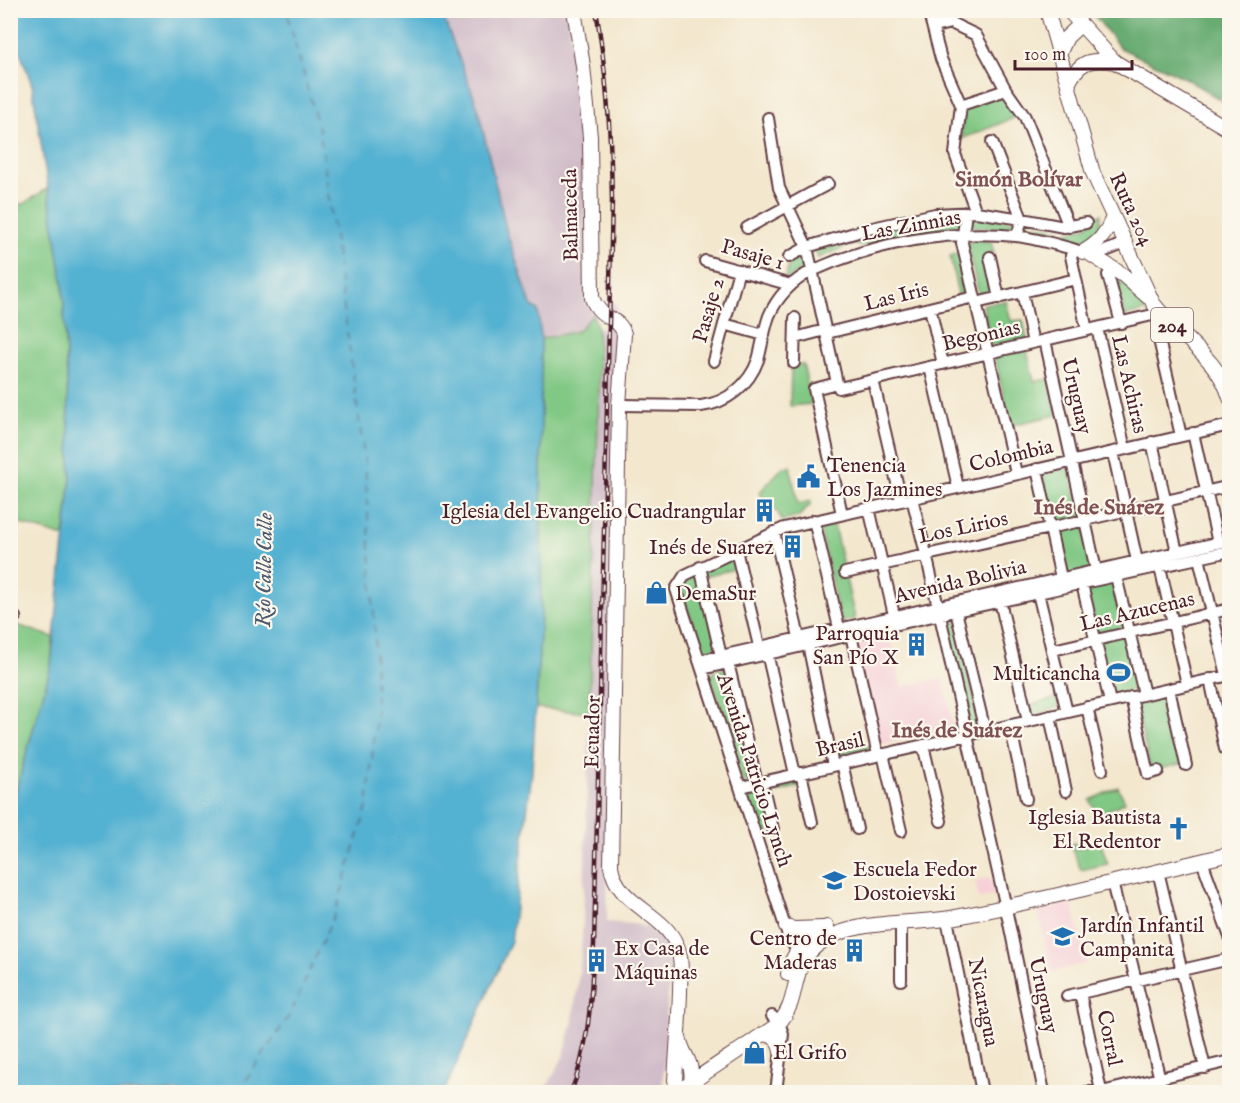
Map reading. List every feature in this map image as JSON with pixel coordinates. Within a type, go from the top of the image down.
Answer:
[{"type":"main road","name":"Balmaceda","points":[[574,10],[589,125],[592,298],[600,313],[618,323],[624,331],[619,405]]},
{"type":"main road","name":"Ruta 204","points":[[1047,10],[1092,173],[1157,308],[1209,362],[1222,380],[1230,399]]},
{"type":"main road","points":[[1068,10],[1080,26],[1115,62],[1230,130]]},
{"type":"main road","points":[[1060,52],[1067,37],[1080,26]]},
{"type":"main road","points":[[1068,84],[1074,73],[1086,63],[1093,60],[1115,62]]},
{"type":"main road","points":[[1113,217],[1102,238],[1082,252],[1123,275],[1157,308]]},
{"type":"main road","name":"Ecuador","points":[[619,405],[611,866],[622,893],[665,928],[677,945],[681,958],[678,1032],[681,1086]]},
{"type":"main road","points":[[786,927],[795,929],[877,926],[948,919],[1230,854]]},
{"type":"main road","points":[[801,954],[829,938],[849,931],[877,926]]},
{"type":"main road","points":[[681,1086],[763,1034],[788,1007],[795,989],[801,954],[813,935],[827,927]]},
{"type":"main road","points":[[681,1086],[708,1062],[776,1019]]},
{"type":"main road","name":"Ecuador","points":[[678,1032],[680,1042],[689,1059],[681,1086]]},
{"type":"main road","points":[[763,1034],[777,1039],[781,1052]]},
{"type":"main road","points":[[689,1059],[698,1063],[708,1062]]},
{"type":"street","points":[[928,10],[941,59],[961,105],[955,154],[971,212],[962,243],[1016,473]]},
{"type":"street","points":[[934,27],[951,23],[976,35],[1006,90],[1025,117],[1066,227],[1059,245]]},
{"type":"street","points":[[961,105],[1006,90]]},
{"type":"street","points":[[768,118],[779,188],[807,247],[837,383]]},
{"type":"street","points":[[992,142],[1022,219],[1017,236]]},
{"type":"street","points":[[747,228],[828,183]]},
{"type":"street","points":[[789,257],[807,247],[868,229],[935,214],[971,212],[1066,227],[1086,223]]},
{"type":"street","name":"Las Zinnias","points":[[619,405],[701,406],[731,396],[754,370],[774,306],[791,285],[811,271],[873,249],[952,234],[963,234],[1017,236],[1082,252]]},
{"type":"street","points":[[1082,252],[1103,252],[1125,243]]},
{"type":"street","name":"Las Achiras","points":[[1082,252],[1071,256],[1076,279],[1125,449]]},
{"type":"street","points":[[990,257],[999,298]]},
{"type":"street","name":"Pasaje 1","points":[[705,261],[791,285]]},
{"type":"street","name":"Pasaje 2","points":[[714,361],[739,270]]},
{"type":"street","points":[[1108,275],[1120,323]]},
{"type":"street","name":"Las Iris","points":[[795,338],[930,308],[999,298],[1076,279]]},
{"type":"street","points":[[1022,292],[1033,343]]},
{"type":"street","points":[[930,308],[943,364]]},
{"type":"street","name":"Begonias","points":[[842,514],[814,389],[837,383],[838,388],[1120,323],[1157,308]]},
{"type":"street","points":[[795,318],[795,363]]},
{"type":"street","points":[[724,324],[764,335]]},
{"type":"street","name":"Uruguay","points":[[1045,340],[1096,570]]},
{"type":"street","points":[[1160,344],[1181,436]]},
{"type":"street","points":[[930,367],[958,487]]},
{"type":"street","name":"Uruguay","points":[[873,380],[907,499],[926,554],[1006,907],[1044,1092]]},
{"type":"street","name":"Colombia","points":[[676,589],[685,575],[700,567],[774,532],[814,520],[1230,425]]},
{"type":"street","points":[[1193,433],[1207,491],[1224,541]]},
{"type":"street","points":[[1152,442],[1177,552]]},
{"type":"street","points":[[1113,452],[1137,561]]},
{"type":"street","points":[[1037,469],[1061,578]]},
{"type":"street","name":"Los Lirios","points":[[845,573],[1230,486]]},
{"type":"street","points":[[869,508],[894,615]]},
{"type":"street","points":[[814,520],[839,628]]},
{"type":"street","points":[[774,532],[857,829]]},
{"type":"street","name":"Avenida Bolivia","points":[[701,665],[804,641],[851,635],[1061,578],[1224,541]]},
{"type":"street","points":[[736,550],[812,822]]},
{"type":"street","name":"Avenida Bolivia","points":[[804,641],[839,628],[894,615],[938,610],[956,611],[1230,551]]},
{"type":"street","points":[[1199,558],[1228,675]]},
{"type":"street","points":[[700,567],[773,829]]},
{"type":"street","points":[[1160,567],[1187,684]]},
{"type":"street","points":[[1116,576],[1144,694]]},
{"type":"street","points":[[1082,584],[1110,702]]},
{"type":"street","name":"Avenida Patricio Lynch","points":[[676,589],[789,939],[801,954]]},
{"type":"street","points":[[1038,593],[1067,712]]},
{"type":"street","points":[[1000,601],[1028,721]]},
{"type":"street","name":"Las Azucenas","points":[[1053,650],[1230,609]]},
{"type":"street","points":[[956,611],[985,731]]},
{"type":"street","points":[[851,635],[901,831]]},
{"type":"street","name":"Brasil","points":[[741,787],[760,785],[798,773],[1228,675]]},
{"type":"street","points":[[1210,679],[1225,748]]},
{"type":"street","points":[[1169,688],[1186,765]]},
{"type":"street","points":[[1131,698],[1148,774],[1158,771]]},
{"type":"street","points":[[1088,707],[1102,770]]},
{"type":"street","points":[[1050,716],[1066,791]]},
{"type":"street","points":[[1010,725],[1026,799]]},
{"type":"street","points":[[923,745],[941,821]]},
{"type":"street","points":[[1202,861],[1230,937]]},
{"type":"street","points":[[1158,871],[1205,1068]]},
{"type":"street","points":[[1112,882],[1163,1092]]},
{"type":"street","name":"Nicaragua","points":[[948,919],[982,1092]]},
{"type":"street","points":[[901,924],[901,980]]},
{"type":"street","points":[[1067,996],[1230,959]]},
{"type":"street","name":"Corral","points":[[1080,993],[1105,1092]]},
{"type":"street","points":[[776,1019],[783,1034],[776,1092]]},
{"type":"street","points":[[1086,1092],[1105,1092],[1230,1061]]},
{"type":"shaded area","points":[[441,11],[567,11],[575,63],[584,173],[585,295],[593,314],[578,331],[541,339],[538,310],[531,305],[507,233],[477,105]]},
{"type":"shaded area","points":[[608,296],[617,306],[607,922],[648,927],[659,933],[670,953],[663,1082],[656,1092],[544,1092],[563,1057],[572,1025],[580,968],[599,388],[597,328],[606,328]]},
{"type":"shaded area","points":[[890,637],[902,687],[943,678],[953,724],[951,728],[879,745],[856,646]]},
{"type":"shaded area","points":[[990,877],[995,895],[979,899],[975,881]]},
{"type":"shaded area","name":"Jardín Infantil Campanita","points":[[1072,903],[1087,963],[1052,972],[1038,911]]},
{"type":"green space","points":[[1091,11],[1229,11],[1229,105],[1183,77],[1120,48]]},
{"type":"green space","points":[[1004,94],[1019,116],[961,139],[964,108]]},
{"type":"green space","points":[[48,188],[63,285],[71,477],[64,537],[11,521],[10,199],[22,205]]},
{"type":"green space","points":[[1101,214],[1098,228],[1091,239],[1079,243],[1066,239],[1067,232],[1088,226],[1089,218]]},
{"type":"green space","points":[[961,216],[961,225],[910,233],[909,223]]},
{"type":"green space","points":[[969,216],[1016,221],[1013,229],[968,226]]},
{"type":"green space","points":[[1025,223],[1059,229],[1057,238],[1022,231]]},
{"type":"green space","points":[[900,226],[901,236],[861,246],[853,244],[818,258],[814,249],[817,246]]},
{"type":"green space","points":[[976,239],[991,242],[994,253],[988,253],[984,258],[994,293],[982,296],[979,295],[967,246],[970,241]]},
{"type":"green space","points":[[802,253],[808,265],[788,279],[785,278],[790,262]]},
{"type":"green space","points":[[960,253],[969,296],[959,299],[950,256]]},
{"type":"green space","points":[[1115,277],[1139,295],[1146,311],[1124,316]]},
{"type":"green space","points":[[1006,301],[1011,321],[1023,320],[1027,339],[993,347],[983,307],[984,304]]},
{"type":"green space","points":[[593,314],[597,328],[599,388],[589,713],[536,708],[541,614],[541,339],[578,331]]},
{"type":"green space","points":[[1027,350],[1034,381],[1049,379],[1057,415],[1011,425],[995,359],[999,354]]},
{"type":"green space","points":[[803,364],[812,404],[790,406],[791,366]]},
{"type":"green space","points":[[790,466],[798,504],[811,501],[811,504],[798,517],[782,521],[778,513],[759,493],[783,467]]},
{"type":"green space","points":[[1069,468],[1094,568],[1064,575],[1041,473]]},
{"type":"green space","points":[[833,521],[855,619],[840,622],[819,524]]},
{"type":"green space","points":[[735,553],[739,568],[702,577],[717,647],[706,650],[700,646],[681,588],[690,575]]},
{"type":"green space","points":[[1115,578],[1139,688],[1111,696],[1086,585]]},
{"type":"green space","points":[[955,616],[981,727],[970,729],[944,620]]},
{"type":"green space","points":[[11,623],[53,637],[51,666],[11,808]]},
{"type":"green space","points":[[728,668],[740,719],[726,724],[711,676],[713,671]]},
{"type":"green space","points":[[1167,695],[1184,763],[1151,771],[1135,702]]},
{"type":"green space","points":[[1060,697],[1062,704],[1051,710],[1030,713],[1028,706]]},
{"type":"green space","points":[[742,723],[755,780],[743,782],[727,728]]},
{"type":"green space","points":[[873,744],[874,752],[834,762],[833,754]]},
{"type":"green space","points":[[800,778],[802,785],[766,796],[774,830],[759,834],[746,795],[752,789]]},
{"type":"green space","points":[[1118,787],[1125,802],[1098,815],[1090,800]]},
{"type":"green space","points":[[1099,839],[1108,864],[1081,870],[1070,845],[1075,843],[1077,849]]},
{"type":"water","name":"Río Calle Calle","points":[[11,10],[441,11],[477,105],[507,233],[531,305],[538,310],[541,339],[541,614],[532,772],[511,941],[444,1092],[11,1092],[11,808],[51,666],[71,477],[63,285],[32,85],[11,27]]},
{"type":"ferry route","points":[[238,1092],[291,1013],[335,913],[367,807],[376,719],[375,634],[365,463],[320,133],[286,10]]},
{"type":"railway","points":[[571,1092],[586,1038],[594,945],[612,200],[608,105],[596,10]]},
{"type":"place","name":"Tenencia Los Jazmines","points":[[809,477]]},
{"type":"place","name":"Iglesia del Evangelio Cuadrangular","points":[[764,511]]},
{"type":"place","name":"Inés de Suarez","points":[[792,547]]},
{"type":"place","name":"DemaSur","points":[[657,593]]},
{"type":"place","name":"Parroquia San Pío X","points":[[917,645]]},
{"type":"place","name":"Multicancha","points":[[1118,673]]},
{"type":"place","name":"Iglesia Bautista El Redentor","points":[[1179,829]]},
{"type":"place","name":"Escuela Fedor Dostoievski","points":[[835,881]]},
{"type":"place","name":"Jardín Infantil Campanita","points":[[1062,937]]},
{"type":"place","name":"Centro de Maderas","points":[[855,950]]},
{"type":"place","name":"Ex Casa de Máquinas","points":[[596,960]]},
{"type":"place","name":"El Grifo","points":[[755,1052]]},
{"type":"district","name":"Simón Bolívar","points":[[1019,178]]},
{"type":"district","name":"Inés de Suárez","points":[[1099,506]]},
{"type":"district","name":"Inés de Suárez","points":[[957,729]]}]
